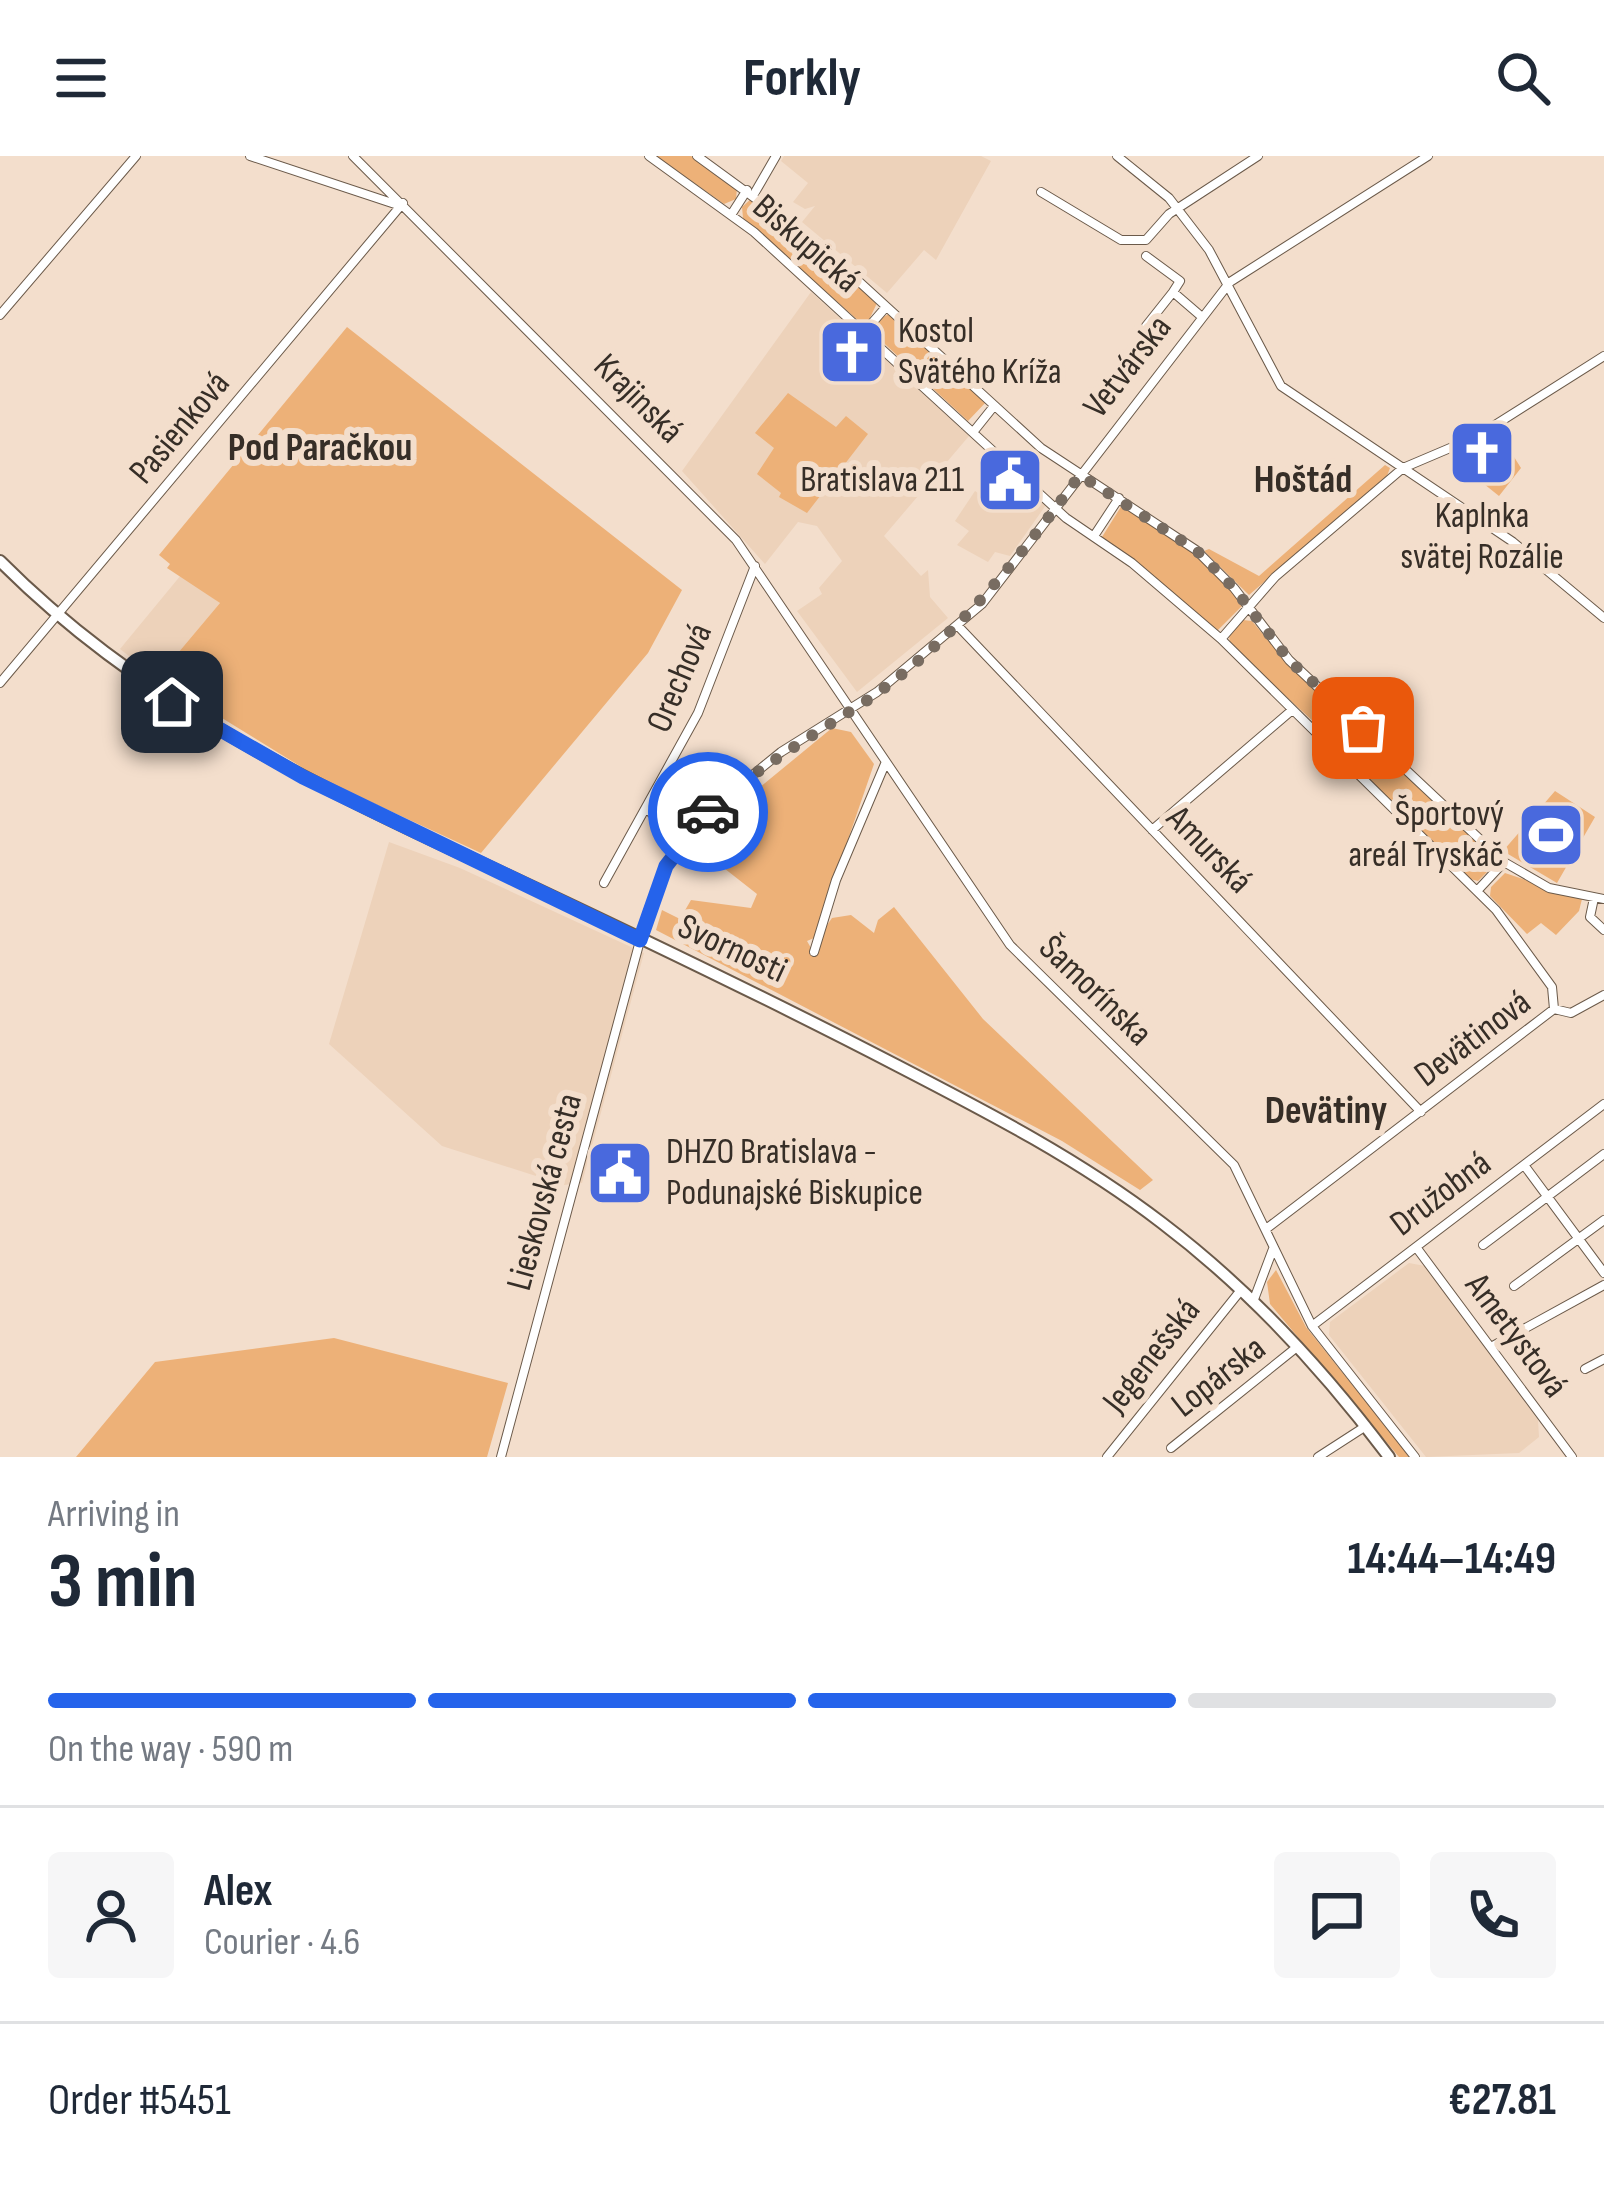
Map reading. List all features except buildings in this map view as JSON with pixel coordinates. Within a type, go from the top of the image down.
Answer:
[{"type":"main road","name":"Svornosti","points":[[0,561],[130,672],[226,736],[753,992],[1054,1149],[1165,1225],[1241,1290],[1298,1346],[1389,1457]]},
{"type":"street","points":[[0,315],[136,156]]},
{"type":"street","points":[[250,156],[402,205]]},
{"type":"street","name":"Krajinská","points":[[353,156],[694,493],[755,566],[851,709]]},
{"type":"street","name":"Biskupická","points":[[649,156],[731,215],[1056,508],[1220,639],[1477,891],[1543,973],[1552,987],[1554,1009]]},
{"type":"street","name":"Biskupická","points":[[697,156],[750,192],[994,406],[1080,475],[1196,550],[1289,660],[1504,862],[1549,888],[1599,899]]},
{"type":"street","points":[[731,215],[776,156]]},
{"type":"street","points":[[1118,156],[1178,207],[1230,282],[1281,386],[1513,542],[1604,618]]},
{"type":"street","points":[[1041,192],[1124,241],[1148,240],[1178,207],[1258,156]]},
{"type":"street","name":"Vetvárska","points":[[681,841],[781,752],[851,709],[985,602],[1230,282],[1428,156]]},
{"type":"street","name":"Pasienková","points":[[0,683],[402,205]]},
{"type":"street","name":"Vetvárska","points":[[1146,256],[1180,281],[1146,326]]},
{"type":"street","name":"Vetvárska","points":[[1173,292],[1202,317]]},
{"type":"street","points":[[865,331],[886,307]]},
{"type":"street","points":[[1220,639],[1275,577],[1403,468],[1476,437],[1604,356]]},
{"type":"street","points":[[974,431],[994,406]]},
{"type":"street","points":[[1094,536],[1119,497]]},
{"type":"street","name":"Orechová","points":[[604,884],[698,713],[755,566]]},
{"type":"street","name":"Amurská","points":[[958,626],[1421,1112]]},
{"type":"street","name":"Šamorínska","points":[[851,709],[1017,954],[1222,1149],[1312,1326],[1415,1457]]},
{"type":"street","points":[[1152,830],[1291,711]]},
{"type":"street","points":[[1336,754],[1363,728]]},
{"type":"street","points":[[814,952],[860,816],[886,763]]},
{"type":"street","points":[[647,809],[681,841]]},
{"type":"street","name":"Lieskovská cesta","points":[[501,1457],[654,892],[681,841]]},
{"type":"street","points":[[1477,891],[1504,862]]},
{"type":"street","points":[[1599,899],[1590,917],[1604,930]]},
{"type":"street","name":"Devätinová","points":[[1266,1229],[1554,1009],[1571,1013],[1604,994]]},
{"type":"street","name":"Družobná","points":[[1312,1326],[1604,1104]]},
{"type":"street","points":[[1483,1245],[1604,1154]]},
{"type":"street","points":[[1524,1165],[1604,1273]]},
{"type":"street","points":[[1514,1286],[1604,1220]]},
{"type":"street","points":[[1253,1302],[1274,1247]]},
{"type":"street","name":"Ametystová","points":[[1416,1247],[1572,1457]]},
{"type":"street","points":[[1491,1347],[1604,1285]]},
{"type":"street","name":"Jegenešská","points":[[1107,1457],[1241,1290]]},
{"type":"street","name":"Lopárska","points":[[1171,1448],[1298,1346]]},
{"type":"street","points":[[1585,1369],[1604,1359]]},
{"type":"street","points":[[1318,1457],[1366,1426]]},
{"type":"shaded area","points":[[656,156],[691,156],[737,188],[736,199],[724,204]]},
{"type":"shaded area","points":[[784,156],[981,156],[991,161],[936,260],[924,250],[887,293],[802,222],[815,206],[805,209],[793,202],[808,183],[781,161]]},
{"type":"shaded area","points":[[751,199],[820,249],[877,303],[869,320],[860,322],[743,218],[742,207]]},
{"type":"shaded area","points":[[811,292],[969,436],[884,536],[921,576],[928,570],[930,597],[948,618],[857,692],[797,611],[822,594],[819,588],[842,561],[817,526],[798,522],[765,564],[682,471]]},
{"type":"shaded area","points":[[889,314],[986,402],[968,421],[874,334],[881,318]]},
{"type":"shaded area","points":[[347,327],[682,590],[648,653],[481,853],[321,779],[157,678],[220,603],[167,568],[170,564],[159,555]]},
{"type":"shaded area","points":[[788,393],[836,427],[846,416],[868,434],[807,513],[779,497],[781,493],[757,474],[774,448],[755,433]]},
{"type":"shaded area","points":[[1509,449],[1521,468],[1499,496],[1479,480]]},
{"type":"shaded area","points":[[1385,465],[1390,468],[1387,476],[1249,595],[1204,551],[1209,549],[1259,576]]},
{"type":"shaded area","points":[[1017,480],[1046,505],[1010,556],[995,552],[988,562],[957,545],[969,531],[955,521],[975,491],[995,504]]},
{"type":"shaded area","points":[[1122,505],[1188,549],[1230,590],[1242,606],[1217,631],[1102,537]]},
{"type":"shaded area","points":[[181,575],[220,603],[157,678],[120,649]]},
{"type":"shaded area","points":[[1243,620],[1252,621],[1280,655],[1351,722],[1353,730],[1339,745],[1230,645],[1229,635]]},
{"type":"shaded area","points":[[832,728],[851,732],[874,764],[814,938],[807,941],[811,948],[832,918],[851,915],[874,933],[878,920],[894,907],[983,1019],[1153,1180],[1140,1190],[1062,1141],[656,930],[662,910],[680,919],[691,900],[751,908],[757,894],[692,843]]},
{"type":"shaded area","points":[[1359,736],[1367,738],[1493,856],[1492,867],[1478,881],[1470,879],[1345,757]]},
{"type":"shaded area","name":"Športový areál Tryskáč","points":[[1555,791],[1595,817],[1557,883],[1503,851]]},
{"type":"shaded area","points":[[389,842],[460,868],[644,953],[582,1183],[564,1185],[442,1146],[329,1044]]},
{"type":"shaded area","points":[[1505,873],[1582,899],[1579,911],[1556,935],[1541,923],[1527,934],[1490,896],[1491,887]]},
{"type":"shaded area","points":[[1409,1263],[1425,1266],[1538,1420],[1539,1437],[1519,1453],[1426,1457],[1329,1335],[1330,1322]]},
{"type":"shaded area","points":[[1276,1270],[1306,1327],[1410,1457],[1399,1457],[1270,1304],[1267,1282]]},
{"type":"shaded area","points":[[334,1338],[508,1383],[487,1457],[76,1457],[155,1362]]},
{"type":"way so far","points":[[708,812],[781,752],[877,692],[979,608],[1080,475],[1196,550],[1234,588],[1289,660],[1363,728]]},
{"type":"place","name":"Kostol Svätého Kríža","points":[[852,352]]},
{"type":"place","name":"Kaplnka svätej Rozálie","points":[[1482,453]]},
{"type":"place","name":"Bratislava 211","points":[[1010,480]]},
{"type":"place","name":"Športový areál Tryskáč","points":[[1551,835]]},
{"type":"place","name":"DHZO Bratislava - Podunajské Biskupice","points":[[620,1173]]},
{"type":"district","name":"Pod Paračkou","points":[[320,448]]},
{"type":"district","name":"Hoštád","points":[[1303,480]]},
{"type":"district","name":"Devätiny","points":[[1326,1111]]},
{"type":"route","points":[[172,702],[303,777],[640,940],[666,866],[678,844],[708,812]]}]
